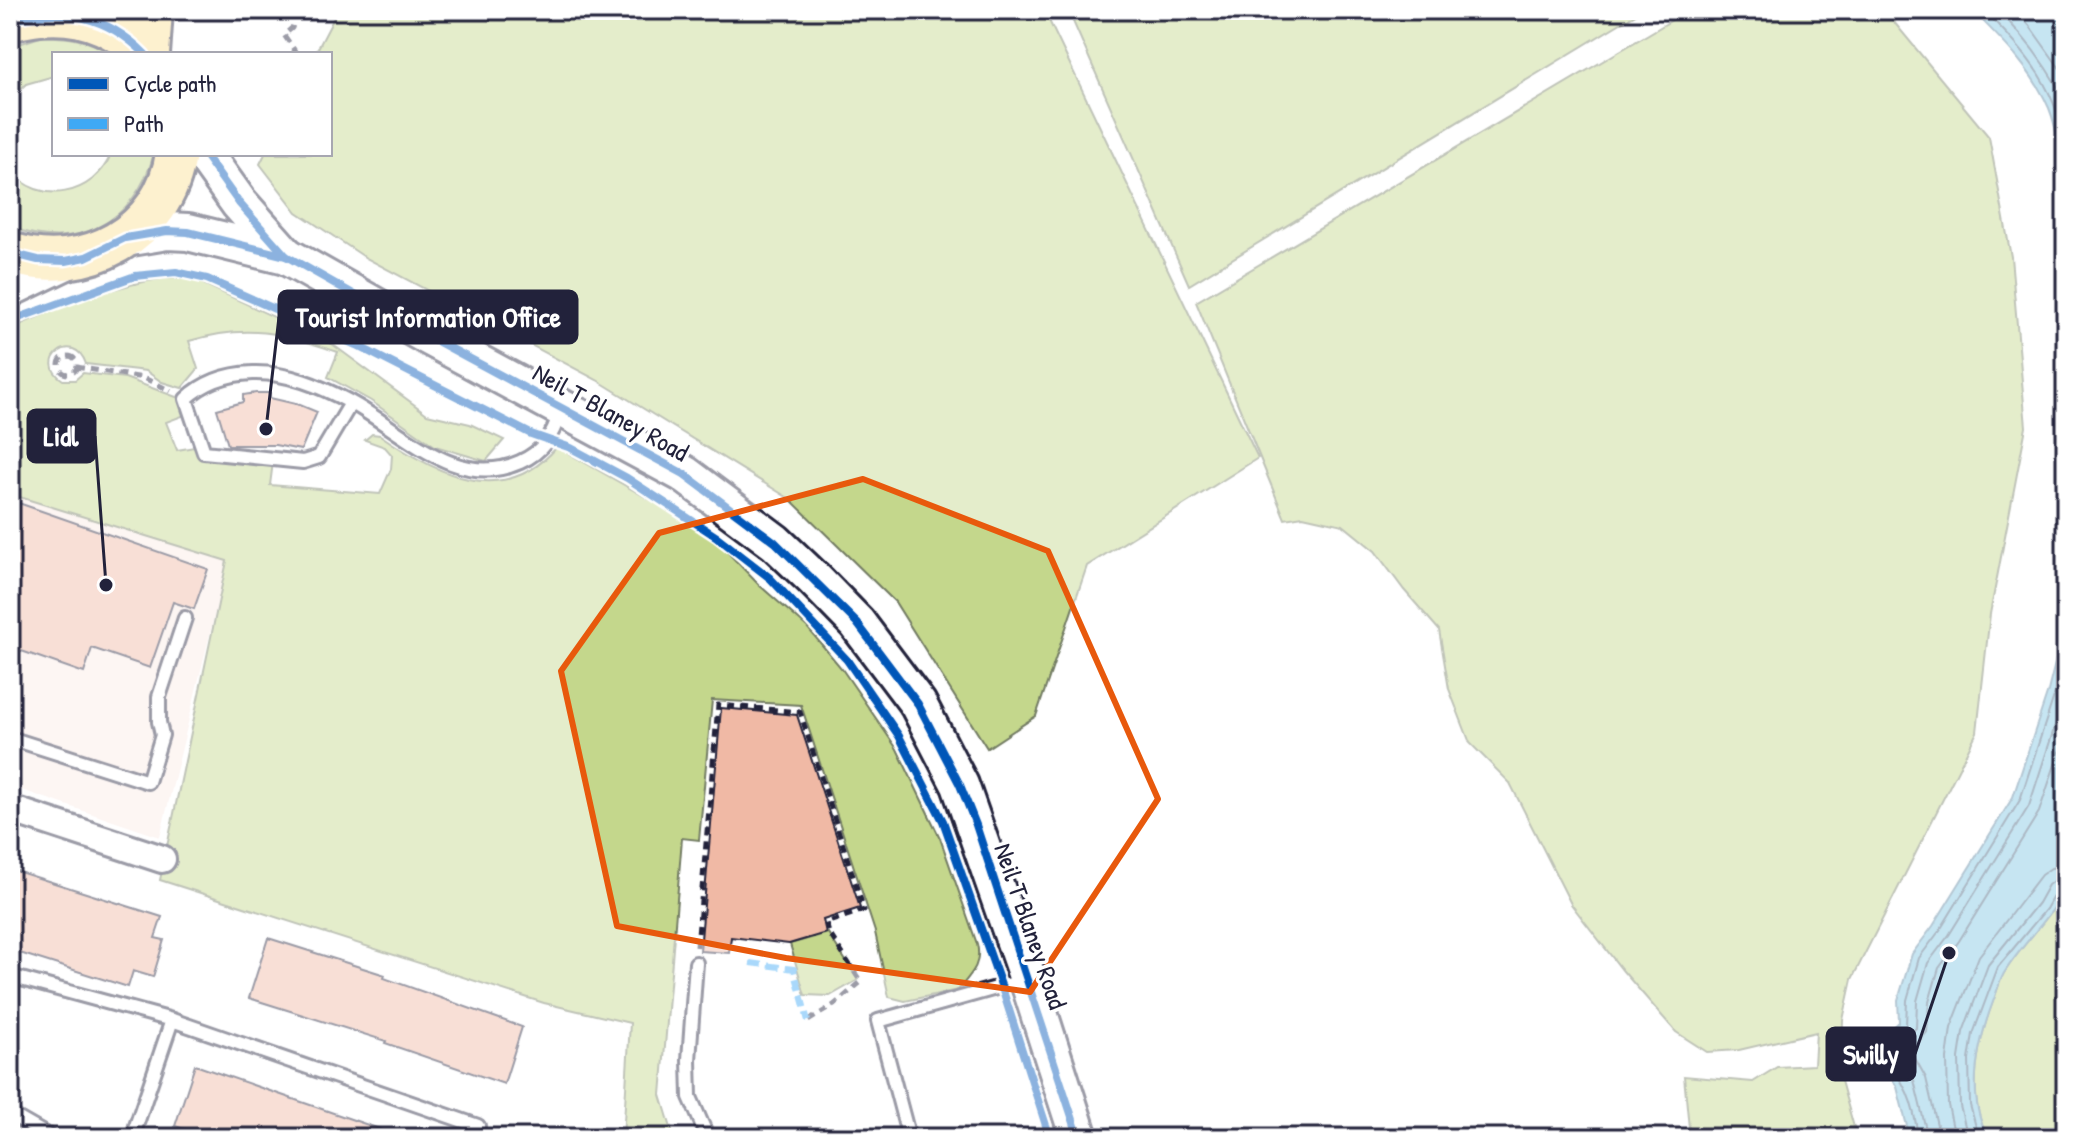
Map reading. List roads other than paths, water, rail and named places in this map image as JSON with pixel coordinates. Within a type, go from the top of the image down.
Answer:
[{"type":"main road","points":[[147,52],[152,10]]},
{"type":"main road","points":[[28,15],[77,15],[99,21],[121,33],[145,52]]},
{"type":"main road","points":[[10,288],[66,261],[97,253],[125,238],[155,209],[168,185],[175,156]]},
{"type":"main road","name":"Neil T Blaney Road","points":[[205,156],[239,203],[286,256]]},
{"type":"main road","name":"Neil T Blaney Road","points":[[125,238],[167,231],[188,232],[286,256],[343,290],[684,474],[775,542],[857,623],[918,704],[960,785],[1028,979],[1079,1138]]},
{"type":"main road","points":[[10,253],[38,260],[66,261]]},
{"type":"street","points":[[10,809],[162,859]]},
{"type":"lane","points":[[351,403],[319,457],[303,462],[204,452],[186,399],[199,387],[220,378],[271,372],[297,378],[351,403],[428,452],[470,468],[490,470],[531,457],[555,430],[562,408]]},
{"type":"lane","points":[[10,738],[148,782],[162,735],[159,697],[185,618]]},
{"type":"lane","points":[[696,963],[689,1060],[690,1097],[708,1138]]},
{"type":"lane","points":[[10,976],[172,1020],[478,1126],[474,1138]]},
{"type":"lane","points":[[909,1138],[878,1021],[1028,979]]},
{"type":"lane","points":[[132,1138],[172,1020]]},
{"type":"lane","points":[[10,1114],[52,1138]]},
{"type":"water","points":[[1972,10],[2066,10],[2066,232],[2059,152],[2049,108],[2025,68]]},
{"type":"water","points":[[2066,619],[2066,890],[2004,973],[1988,1015],[1979,1050],[1976,1086],[1977,1104],[1988,1138],[1910,1138],[1897,1087],[1872,1060],[1871,1047],[1899,1022],[1898,1000],[1912,954],[1933,926],[2013,797],[2048,691]]},
{"type":"place","name":"Tourist Information Office","points":[[266,429]]},
{"type":"place","name":"Lidl","points":[[106,585]]},
{"type":"place","name":"Swilly","points":[[1949,953]]}]
